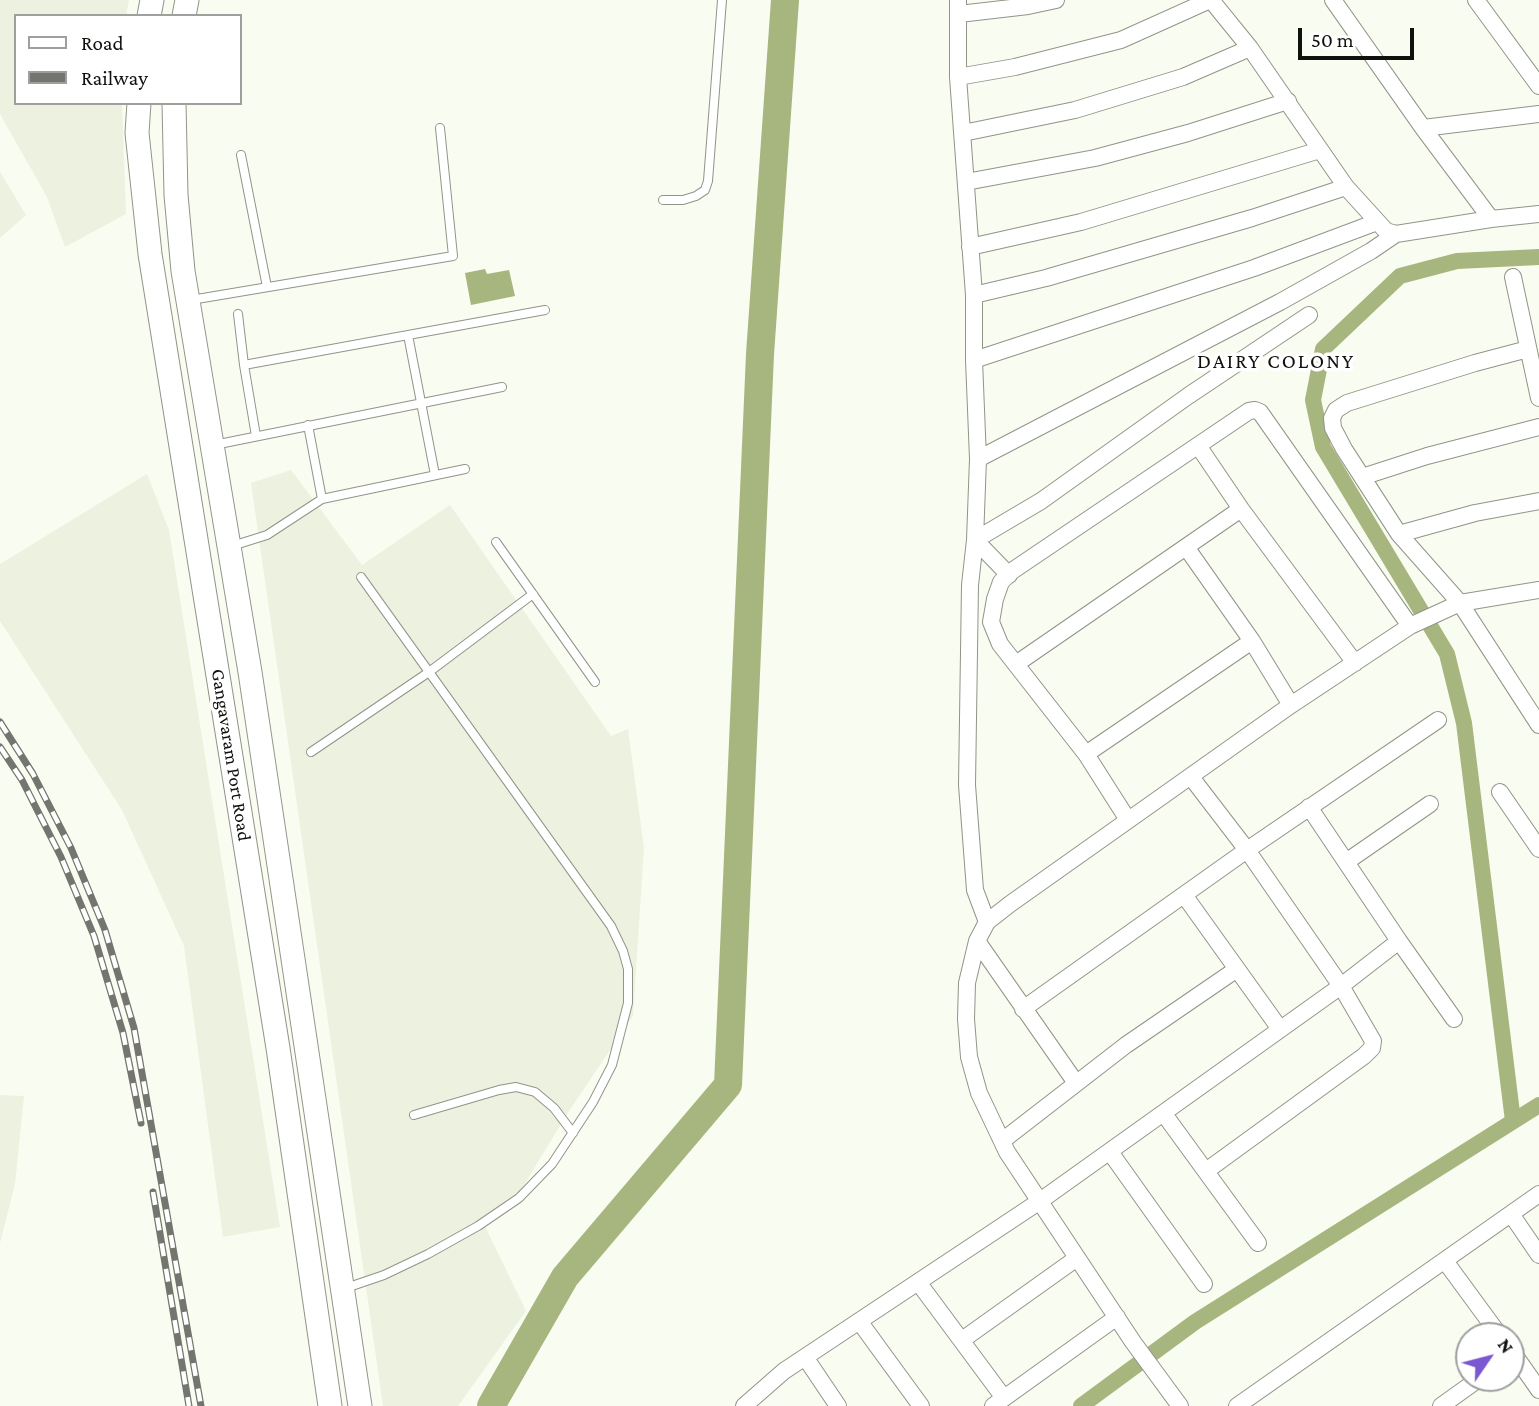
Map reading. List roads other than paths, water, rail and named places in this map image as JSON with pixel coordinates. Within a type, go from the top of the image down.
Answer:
[{"type":"street","points":[[987,922],[975,890],[967,785],[970,585],[975,540],[978,458],[974,295],[958,77],[958,7],[1028,6],[1056,0]]},
{"type":"street","points":[[958,77],[1015,67],[1121,40],[1211,0],[1250,48],[1346,187],[1377,222],[1396,234]]},
{"type":"street","points":[[1333,0],[1491,219]]},
{"type":"street","points":[[1476,0],[1539,86]]},
{"type":"street","points":[[963,133],[1075,110],[1183,77],[1250,48]]},
{"type":"street","points":[[966,182],[1095,159],[1288,101]]},
{"type":"street","name":"Gangavaram Port Road","points":[[139,105],[137,133],[150,254],[275,1034],[330,1406]]},
{"type":"street","name":"Gangavaram Port Road","points":[[174,105],[176,195],[183,271],[252,685],[360,1406]]},
{"type":"street","points":[[1423,128],[1539,114]]},
{"type":"street","points":[[970,247],[1081,222],[1320,150]]},
{"type":"street","points":[[974,295],[1046,278],[1252,218],[1346,187]]},
{"type":"street","points":[[978,458],[1280,302],[1396,234],[1539,214]]},
{"type":"street","points":[[974,359],[1254,268],[1377,222]]},
{"type":"street","points":[[1513,276],[1539,398]]},
{"type":"street","points":[[975,540],[1041,501],[1188,396],[1309,315]]},
{"type":"street","points":[[1528,349],[1347,403],[1336,410],[1332,418],[1333,428],[1399,534],[1460,603],[1539,725]]},
{"type":"street","points":[[1128,820],[1086,754],[1000,645],[991,622],[1001,582],[1009,575],[1249,411],[1255,410],[1260,412],[1410,626]]},
{"type":"street","points":[[1362,477],[1427,456],[1539,427]]},
{"type":"street","points":[[1199,447],[1241,509],[1355,663]]},
{"type":"street","points":[[1399,534],[1475,513],[1539,501]]},
{"type":"street","points":[[1016,664],[1241,509]]},
{"type":"street","points":[[975,540],[1009,575]]},
{"type":"street","points":[[1186,547],[1252,641],[1291,705]]},
{"type":"street","points":[[1180,1406],[1133,1342],[1040,1201],[1002,1141],[979,1093],[969,1057],[966,1019],[967,983],[977,941],[987,922],[1291,705],[1410,626],[1460,603],[1539,590]]},
{"type":"street","points":[[1086,754],[1252,641]]},
{"type":"street","points":[[1023,1009],[1247,850],[1438,720]]},
{"type":"street","points":[[1191,777],[1247,850],[1341,986],[1370,1034],[1371,1048],[1364,1056],[1206,1171]]},
{"type":"street","points":[[1500,792],[1539,849]]},
{"type":"street","points":[[1346,862],[1430,804]]},
{"type":"street","points":[[1309,807],[1454,1018]]},
{"type":"street","points":[[1184,895],[1280,1029]]},
{"type":"street","points":[[977,941],[1076,1083]]},
{"type":"street","points":[[753,1403],[805,1357],[1110,1152],[1341,986],[1399,941]]},
{"type":"street","points":[[1002,1141],[1076,1083],[1237,969]]},
{"type":"street","points":[[1164,1114],[1258,1243]]},
{"type":"street","points":[[1110,1152],[1204,1284]]},
{"type":"street","points":[[1237,1406],[1539,1194]]},
{"type":"street","points":[[1511,1214],[1539,1255]]},
{"type":"street","points":[[962,1340],[1077,1258]]},
{"type":"street","points":[[1446,1261],[1490,1322]]},
{"type":"street","points":[[918,1282],[962,1340],[999,1402],[1117,1317]]},
{"type":"street","points":[[859,1321],[921,1406]]},
{"type":"street","points":[[805,1357],[838,1406]]},
{"type":"street","points":[[1525,1371],[1539,1390]]},
{"type":"street","points":[[1441,1406],[1460,1392]]},
{"type":"lane","points":[[663,200],[683,200],[696,196],[705,190],[708,181],[722,0]]},
{"type":"lane","points":[[188,300],[453,256],[440,128]]},
{"type":"lane","points":[[241,155],[267,287]]},
{"type":"lane","points":[[244,365],[545,310]]},
{"type":"lane","points":[[238,314],[256,436]]},
{"type":"lane","points":[[408,335],[435,475]]},
{"type":"lane","points":[[212,446],[502,387]]},
{"type":"lane","points":[[308,425],[322,499]]},
{"type":"lane","points":[[229,547],[267,535],[322,499],[465,469]]},
{"type":"lane","points":[[496,542],[595,682]]},
{"type":"lane","points":[[342,1289],[384,1275],[428,1254],[478,1226],[519,1198],[552,1164],[593,1102],[612,1065],[628,1003],[628,969],[611,926],[361,577]]},
{"type":"lane","points":[[311,752],[429,672],[533,594]]},
{"type":"lane","points":[[414,1115],[516,1087],[535,1092],[554,1108],[573,1133]]},
{"type":"waterway","points":[[491,1406],[565,1277],[728,1085],[760,354],[785,0]]},
{"type":"waterway","points":[[1513,1121],[1464,723],[1447,654],[1323,447],[1313,400],[1323,349],[1400,276],[1457,261],[1539,257]]},
{"type":"waterway","points":[[1081,1406],[1195,1322],[1539,1105]]},
{"type":"railway","points":[[0,722],[33,774],[71,848],[105,930],[134,1028],[201,1406]]},
{"type":"railway","points":[[0,747],[22,780],[61,857],[94,936],[123,1033],[141,1123]]},
{"type":"railway","points":[[153,1192],[189,1406]]},
{"type":"district","name":"DAIRY COLONY","points":[[1276,362]]}]
